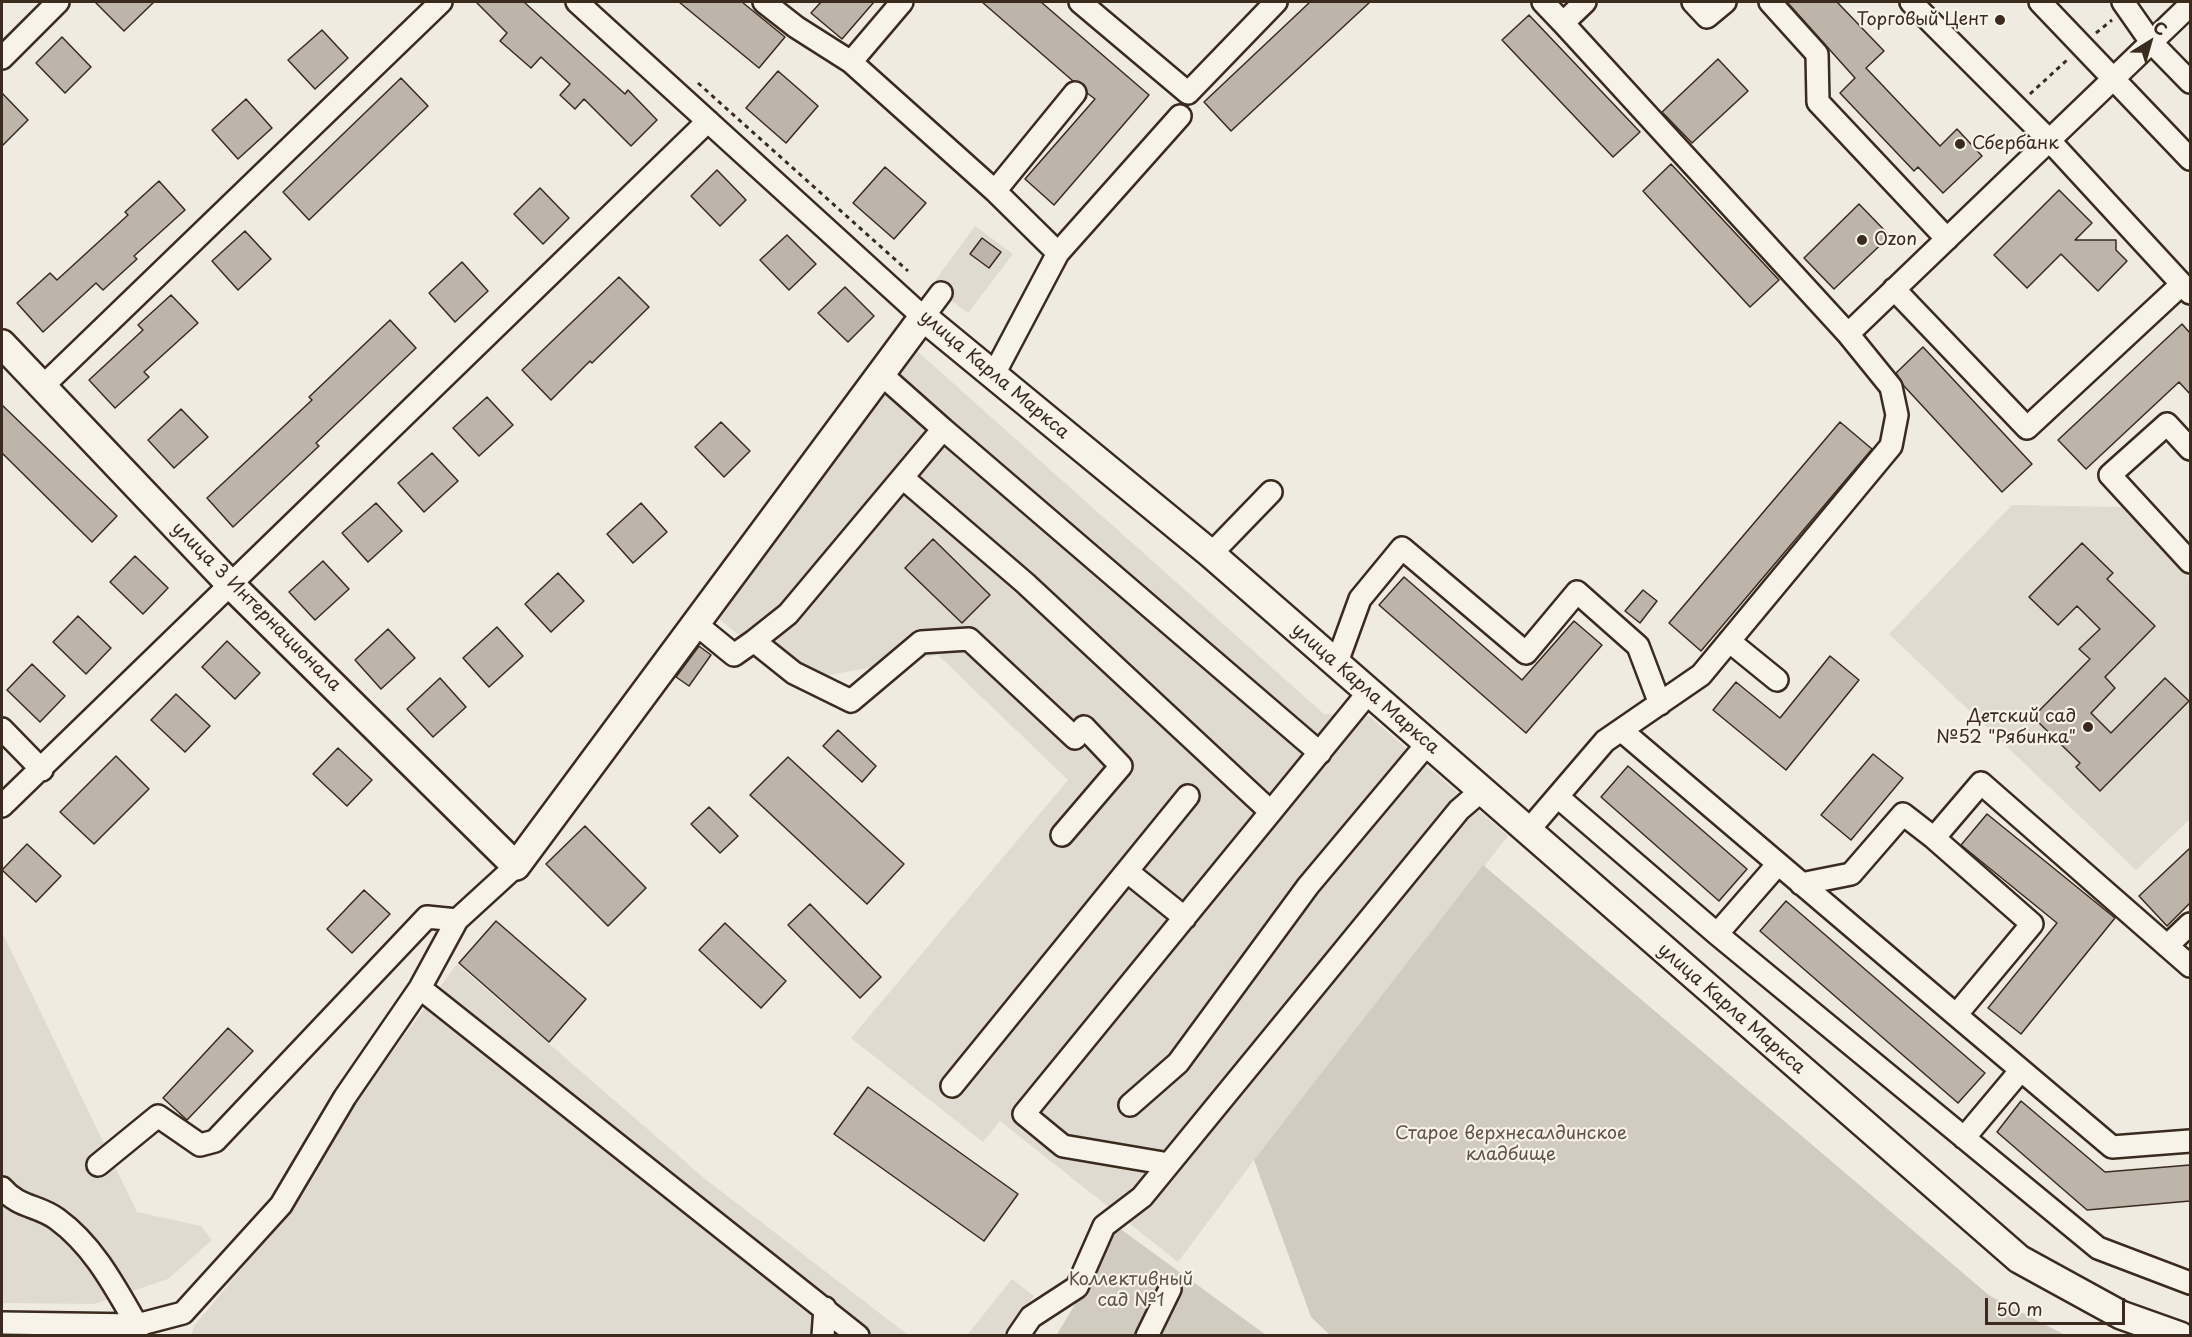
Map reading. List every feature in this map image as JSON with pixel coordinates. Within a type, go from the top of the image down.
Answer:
[{"type":"main road","points":[[516,866],[923,317]]},
{"type":"main road","name":"улица Карла Маркса","points":[[923,317],[1211,555],[2019,1259],[2121,1315],[2180,1335]]},
{"type":"main road","name":"улица 3 Интернационала","points":[[2,344],[232,586],[516,866]]},
{"type":"street","points":[[2,58],[58,2]]},
{"type":"street","points":[[42,387],[441,2]]},
{"type":"street","name":"улица Карла Маркса","points":[[577,2],[923,317]]},
{"type":"street","points":[[764,2],[796,27],[851,62],[995,191],[1058,253]]},
{"type":"street","points":[[851,62],[902,2]]},
{"type":"street","points":[[1080,2],[1188,93],[1276,2]]},
{"type":"street","points":[[1527,832],[1605,741],[1701,675],[1891,446],[1897,416],[1891,387],[1848,334],[1544,2]]},
{"type":"street","points":[[1563,23],[1585,2]]},
{"type":"street","points":[[1693,2],[1707,17],[1725,2]]},
{"type":"street","points":[[1770,2],[1817,54],[1818,102],[1947,239]]},
{"type":"street","points":[[1894,289],[2027,428],[2186,288],[2049,140],[1911,2]]},
{"type":"street","points":[[2040,2],[2190,159]]},
{"type":"street","points":[[2123,2],[2151,42],[2190,82]]},
{"type":"street","points":[[1848,334],[2190,5]]},
{"type":"street","points":[[995,191],[1075,93]]},
{"type":"street","points":[[994,374],[1058,253],[1180,116]]},
{"type":"street","points":[[2,806],[232,586],[708,121]]},
{"type":"street","points":[[923,317],[941,293]]},
{"type":"street","points":[[881,374],[1320,753]]},
{"type":"street","points":[[2190,449],[2167,424],[2110,476],[2190,562]]},
{"type":"street","points":[[696,624],[734,655],[788,614],[943,429]]},
{"type":"street","points":[[903,478],[1025,584],[1271,812]]},
{"type":"street","points":[[1211,555],[1271,492]]},
{"type":"street","points":[[1336,665],[1360,599],[1402,548],[1526,653],[1577,592],[1638,646],[1660,704]]},
{"type":"street","points":[[754,640],[794,673],[851,701],[921,642],[969,639],[1075,738],[1084,727],[1121,766],[1062,835]]},
{"type":"street","points":[[1729,641],[1777,680]]},
{"type":"street","points":[[1169,1164],[1063,1146],[1024,1114],[1368,693]]},
{"type":"street","points":[[2,729],[42,770]]},
{"type":"street","points":[[1621,730],[2112,1147],[2190,1142]]},
{"type":"street","points":[[1130,1105],[1178,1063],[1308,886],[1427,744]]},
{"type":"street","points":[[1934,838],[1981,783],[2190,966]]},
{"type":"street","points":[[1018,1335],[1031,1317],[1077,1287],[1104,1226],[1142,1197],[1459,810],[1481,791]]},
{"type":"street","points":[[952,1086],[1188,796]]},
{"type":"street","points":[[1558,797],[1717,934],[2098,1248],[2190,1282]]},
{"type":"street","points":[[1801,884],[1851,874],[1903,814],[1934,838],[2032,924],[1956,1015]]},
{"type":"street","points":[[1717,934],[1778,864]]},
{"type":"street","points":[[2,1323],[137,1330],[183,1313],[281,1205],[345,1097],[420,988],[456,920],[516,866]]},
{"type":"street","points":[[1128,872],[1185,918]]},
{"type":"street","points":[[98,1165],[158,1116],[200,1145],[215,1141],[427,917],[456,920]]},
{"type":"street","points":[[2167,946],[2190,924]]},
{"type":"street","points":[[420,988],[858,1335]]},
{"type":"street","points":[[1964,1138],[2021,1070]]},
{"type":"street","points":[[2,1188],[12,1200],[56,1218],[98,1259],[137,1330]]},
{"type":"street","points":[[1147,1335],[1170,1289]]},
{"type":"street","points":[[823,1335],[825,1308]]},
{"type":"path","points":[[696,81],[908,271]]},
{"type":"shaded area","points":[[975,226],[1013,254],[968,313],[931,286]]},
{"type":"shaded area","points":[[917,351],[1324,714],[1369,716],[1508,836],[1254,1160],[1178,1262],[1000,1121],[983,1142],[851,1038],[1068,780],[938,655],[796,681],[718,618]]},
{"type":"shaded area","name":"Детский сад №52 \"Рябинка\"","points":[[2012,505],[2124,507],[2190,579],[2190,819],[2136,870],[1889,634]]},
{"type":"shaded area","points":[[2,932],[137,1212],[201,1226],[212,1240],[168,1279],[94,1304],[2,1303]]},
{"type":"shaded area","points":[[457,964],[704,1178],[908,1335],[191,1336],[194,1326],[303,1195],[360,1096]]},
{"type":"shaded area","points":[[1012,1279],[1034,1296],[1003,1335],[967,1335]]},
{"type":"green space","name":"Старое верхнесалдинское кладбище","points":[[1483,865],[1990,1296],[2065,1335],[1330,1335],[1311,1317],[1254,1160]]},
{"type":"green space","name":"Коллективный сад №1","points":[[1115,1225],[1266,1335],[1056,1336],[1083,1291]]},
{"type":"building","points":[[95,2],[154,2],[124,31]]},
{"type":"building","points":[[476,2],[524,2],[625,94],[628,90],[657,120],[631,146],[584,99],[575,109],[560,95],[570,84],[541,57],[531,68],[500,41],[507,33]]},
{"type":"building","points":[[679,2],[742,2],[785,37],[759,68]]},
{"type":"building","points":[[821,2],[874,2],[842,39],[811,13]]},
{"type":"building","points":[[982,2],[1041,2],[1149,95],[1054,205],[1025,179],[1095,99],[1087,93],[1083,84],[1073,81]]},
{"type":"building","points":[[1310,2],[1370,2],[1231,131],[1204,102]]},
{"type":"building","points":[[1787,2],[1837,2],[1884,51],[1866,68],[1940,146],[1957,129],[1982,156],[1943,193],[1918,167],[1914,171],[1840,93],[1855,78]]},
{"type":"building","points":[[1529,15],[1640,132],[1613,157],[1502,40]]},
{"type":"building","points":[[322,30],[348,58],[315,89],[288,60]]},
{"type":"building","points":[[62,37],[91,67],[65,93],[36,63]]},
{"type":"building","points":[[1718,59],[1748,91],[1692,143],[1662,112]]},
{"type":"building","points":[[778,71],[818,106],[786,143],[746,108]]},
{"type":"building","points":[[401,78],[428,106],[309,220],[283,192]]},
{"type":"building","points":[[2,93],[28,120],[2,146]]},
{"type":"building","points":[[246,99],[272,128],[238,159],[212,130]]},
{"type":"building","points":[[1671,164],[1779,280],[1750,307],[1643,191]]},
{"type":"building","points":[[885,167],[926,203],[894,239],[853,203]]},
{"type":"building","points":[[717,170],[746,200],[720,226],[691,196]]},
{"type":"building","points":[[159,181],[185,210],[134,256],[137,259],[103,290],[96,283],[43,332],[17,303],[50,273],[57,280],[128,215],[125,212]]},
{"type":"building","points":[[540,188],[569,218],[543,244],[514,214]]},
{"type":"building","points":[[2059,190],[2092,223],[2075,240],[2116,240],[2116,250],[2127,261],[2098,291],[2061,254],[2027,288],[1994,255]]},
{"type":"building","points":[[1859,204],[1890,236],[1834,289],[1804,258]]},
{"type":"building","points":[[245,231],[271,259],[238,290],[212,261]]},
{"type":"building","points":[[787,235],[816,264],[789,290],[760,260]]},
{"type":"building","points":[[982,238],[1001,252],[989,268],[970,254]]},
{"type":"building","points":[[462,262],[488,291],[455,322],[429,293]]},
{"type":"building","points":[[619,277],[649,307],[551,400],[522,370]]},
{"type":"building","points":[[845,287],[874,316],[848,342],[818,313]]},
{"type":"building","points":[[171,295],[198,323],[144,372],[149,377],[115,408],[89,380],[143,330],[138,325]]},
{"type":"building","points":[[390,320],[416,348],[316,443],[319,446],[233,527],[207,498],[312,400],[309,397]]},
{"type":"building","points":[[2182,324],[2190,333],[2190,394],[2179,382],[2086,469],[2058,440]]},
{"type":"building","points":[[1923,347],[2032,464],[2002,492],[1904,386],[1896,373]]},
{"type":"building","points":[[487,397],[513,425],[479,456],[453,428]]},
{"type":"building","points":[[2,405],[117,516],[92,542],[2,453]]},
{"type":"building","points":[[181,409],[208,437],[174,468],[148,440]]},
{"type":"building","points":[[721,422],[750,451],[724,477],[695,447]]},
{"type":"building","points":[[1840,422],[1872,449],[1701,651],[1669,623]]},
{"type":"building","points":[[432,453],[458,481],[424,512],[398,483]]},
{"type":"building","points":[[376,503],[402,531],[368,562],[342,533]]},
{"type":"building","points":[[641,503],[667,532],[633,563],[607,534]]},
{"type":"building","points":[[933,539],[990,595],[962,623],[905,568]]},
{"type":"building","points":[[2082,543],[2113,573],[2107,579],[2155,626],[2105,677],[2115,688],[2091,713],[2111,733],[2165,678],[2189,701],[2100,791],[2076,767],[2080,763],[2033,717],[2090,659],[2079,649],[2100,629],[2077,606],[2058,625],[2029,597]]},
{"type":"building","points":[[135,556],[168,588],[143,614],[110,582]]},
{"type":"building","points":[[323,561],[349,589],[315,620],[289,592]]},
{"type":"building","points":[[558,573],[584,601],[551,632],[525,604]]},
{"type":"building","points":[[1404,577],[1522,680],[1574,621],[1602,645],[1526,733],[1379,605]]},
{"type":"building","points":[[1643,590],[1657,601],[1640,623],[1625,611]]},
{"type":"building","points":[[78,616],[111,648],[86,674],[53,642]]},
{"type":"building","points":[[497,627],[523,656],[489,687],[463,658]]},
{"type":"building","points":[[388,629],[415,658],[381,689],[355,660]]},
{"type":"building","points":[[227,641],[260,673],[235,699],[202,667]]},
{"type":"building","points":[[699,646],[711,655],[689,686],[676,677]]},
{"type":"building","points":[[1830,656],[1859,680],[1786,770],[1713,710],[1736,682],[1780,718]]},
{"type":"building","points":[[32,664],[65,696],[40,722],[7,690]]},
{"type":"building","points":[[440,678],[466,707],[433,737],[407,709]]},
{"type":"building","points":[[176,694],[210,726],[185,752],[151,720]]},
{"type":"building","points":[[838,730],[876,766],[862,782],[823,746]]},
{"type":"building","points":[[338,748],[372,780],[347,806],[313,774]]},
{"type":"building","points":[[1873,754],[1903,778],[1851,840],[1821,815]]},
{"type":"building","points":[[116,756],[149,789],[94,844],[60,812]]},
{"type":"building","points":[[788,757],[904,864],[867,904],[750,795]]},
{"type":"building","points":[[1628,766],[1747,869],[1719,901],[1601,797]]},
{"type":"building","points":[[709,807],[738,836],[720,853],[691,824]]},
{"type":"building","points":[[1987,814],[2115,918],[2021,1034],[1988,1008],[2057,923],[1961,845]]},
{"type":"building","points":[[585,826],[646,888],[608,926],[546,864]]},
{"type":"building","points":[[27,844],[61,876],[36,902],[2,870]]},
{"type":"building","points":[[2190,848],[2190,903],[2167,926],[2139,896]]},
{"type":"building","points":[[364,890],[390,914],[352,953],[327,929]]},
{"type":"building","points":[[1786,901],[1985,1073],[1958,1103],[1760,931]]},
{"type":"building","points":[[810,904],[881,977],[860,998],[788,925]]},
{"type":"building","points":[[496,921],[586,999],[549,1042],[459,963]]},
{"type":"building","points":[[725,923],[786,981],[761,1008],[699,950]]},
{"type":"building","points":[[228,1028],[253,1051],[187,1120],[163,1098]]},
{"type":"building","points":[[868,1087],[1018,1194],[984,1241],[834,1134]]},
{"type":"building","points":[[2021,1101],[2105,1172],[2190,1165],[2190,1201],[2087,1210],[1997,1132]]},
{"type":"place","name":"Торговый Цент","points":[[2000,20]]},
{"type":"place","name":"Сбербанк","points":[[1960,144]]},
{"type":"place","name":"Ozon","points":[[1862,240]]},
{"type":"place","name":"Детский сад №52 \"Рябинка\"","points":[[2088,727]]}]
